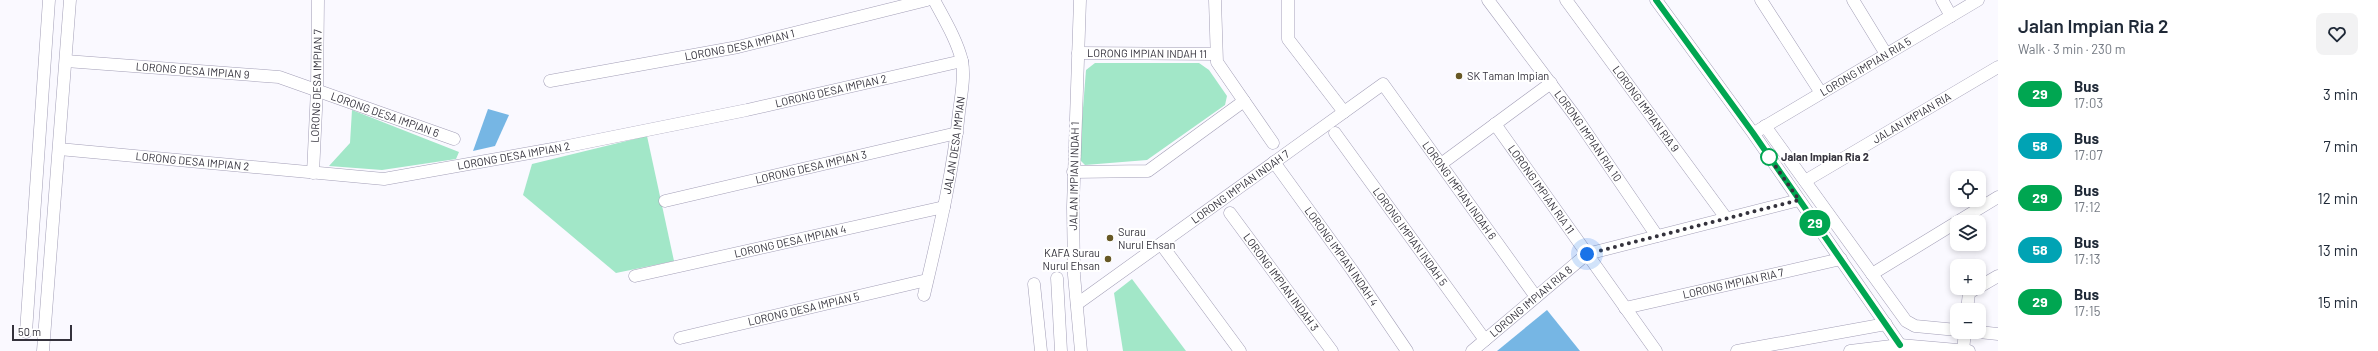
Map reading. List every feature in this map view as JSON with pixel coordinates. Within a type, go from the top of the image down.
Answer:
[{"type":"street","points":[[26,332],[49,0]]},
{"type":"street","points":[[43,351],[70,0]]},
{"type":"street","name":"LORONG DESA IMPIAN 7","points":[[313,173],[317,89],[318,0]]},
{"type":"street","name":"LORONG DESA IMPIAN 1","points":[[550,81],[738,47],[927,0]]},
{"type":"street","name":"JALAN DESA IMPIAN","points":[[924,295],[944,206],[957,133],[962,82],[962,61],[948,25],[934,0]]},
{"type":"street","name":"JALAN IMPIAN INDAH 1","points":[[1080,0],[1073,172],[1074,275],[1081,351]]},
{"type":"street","points":[[1215,0],[1217,62],[1273,143]]},
{"type":"street","points":[[1288,0],[1288,39],[1344,112]]},
{"type":"street","name":"LORONG IMPIAN RIA 10","points":[[1488,0],[1551,83],[1657,236]]},
{"type":"street","name":"LORONG IMPIAN RIA 9","points":[[1566,0],[1726,218]]},
{"type":"street","points":[[1656,0],[1753,133],[1900,345]]},
{"type":"street","points":[[1761,0],[1821,93]]},
{"type":"street","points":[[1853,0],[1886,54]]},
{"type":"street","points":[[1942,0],[1951,16]]},
{"type":"street","name":"LORONG IMPIAN RIA 5","points":[[1753,133],[1978,0]]},
{"type":"street","name":"LORONG IMPIAN INDAH 11","points":[[1078,53],[1216,54]]},
{"type":"street","name":"LORONG DESA IMPIAN 9","points":[[66,61],[279,77],[317,89]]},
{"type":"street","name":"LORONG DESA IMPIAN 2","points":[[59,149],[384,179],[558,148],[739,112],[962,61]]},
{"type":"street","name":"JALAN IMPIAN RIA","points":[[1805,181],[1998,67]]},
{"type":"street","points":[[1441,164],[1551,83]]},
{"type":"street","name":"LORONG IMPIAN INDAH 7","points":[[1077,304],[1383,84]]},
{"type":"street","name":"LORONG IMPIAN INDAH 6","points":[[1383,84],[1536,297]]},
{"type":"street","name":"LORONG DESA IMPIAN 6","points":[[317,89],[454,139]]},
{"type":"street","points":[[1073,172],[1148,171],[1244,101]]},
{"type":"street","name":"LORONG IMPIAN RIA 11","points":[[1495,124],[1656,351]]},
{"type":"street","points":[[1765,126],[1906,321],[1915,326],[1950,329]]},
{"type":"street","name":"LORONG DESA IMPIAN 3","points":[[665,201],[957,133]]},
{"type":"street","name":"LORONG IMPIAN INDAH 5","points":[[1335,133],[1485,340]]},
{"type":"street","name":"LORONG IMPIAN INDAH 4","points":[[1274,162],[1352,270],[1407,351]]},
{"type":"street","points":[[1968,215],[1998,197]]},
{"type":"street","name":"LORONG IMPIAN RIA 8","points":[[1472,351],[1587,254],[1799,200]]},
{"type":"street","name":"LORONG DESA IMPIAN 4","points":[[635,276],[944,206]]},
{"type":"street","name":"LORONG IMPIAN INDAH 3","points":[[1230,213],[1332,351]]},
{"type":"street","points":[[1872,274],[1950,226]]},
{"type":"street","points":[[1161,244],[1240,351]]},
{"type":"street","name":"LORONG IMPIAN RIA 7","points":[[1625,308],[1841,260]]},
{"type":"street","points":[[1986,283],[1998,276]]},
{"type":"street","points":[[1057,278],[1061,351]]},
{"type":"street","name":"LORONG DESA IMPIAN 5","points":[[680,338],[927,280]]},
{"type":"street","points":[[1034,284],[1041,351]]},
{"type":"street","points":[[1737,351],[1886,324]]},
{"type":"street","points":[[1986,333],[1998,334]]},
{"type":"street","points":[[1963,350],[1964,339]]},
{"type":"street","points":[[1850,351],[1900,345],[1969,351]]},
{"type":"green space","points":[[1095,63],[1199,63],[1209,70],[1227,96],[1225,105],[1147,160],[1085,165],[1079,159],[1086,70]]},
{"type":"green space","points":[[352,110],[459,152],[456,159],[382,170],[329,166],[350,143]]},
{"type":"green space","points":[[647,136],[674,261],[616,273],[523,195],[532,164]]},
{"type":"green space","points":[[1132,279],[1186,351],[1123,351],[1114,293]]},
{"type":"water","points":[[488,109],[509,115],[495,146],[473,151]]},
{"type":"water","points":[[1547,310],[1580,351],[1497,351]]},
{"type":"bus line","name":"29","points":[[1656,0],[1753,133],[1900,345]]},
{"type":"place","name":"SK Taman Impian","points":[[1459,76]]},
{"type":"place","name":"Jalan Impian Ria 2","points":[[1769,157]]},
{"type":"place","name":"Surau Nurul Ehsan","points":[[1110,238]]},
{"type":"place","name":"KAFA Surau Nurul Ehsan","points":[[1108,259]]},
{"type":"route","points":[[1587,254],[1799,200],[1768,156],[1769,157]]}]
